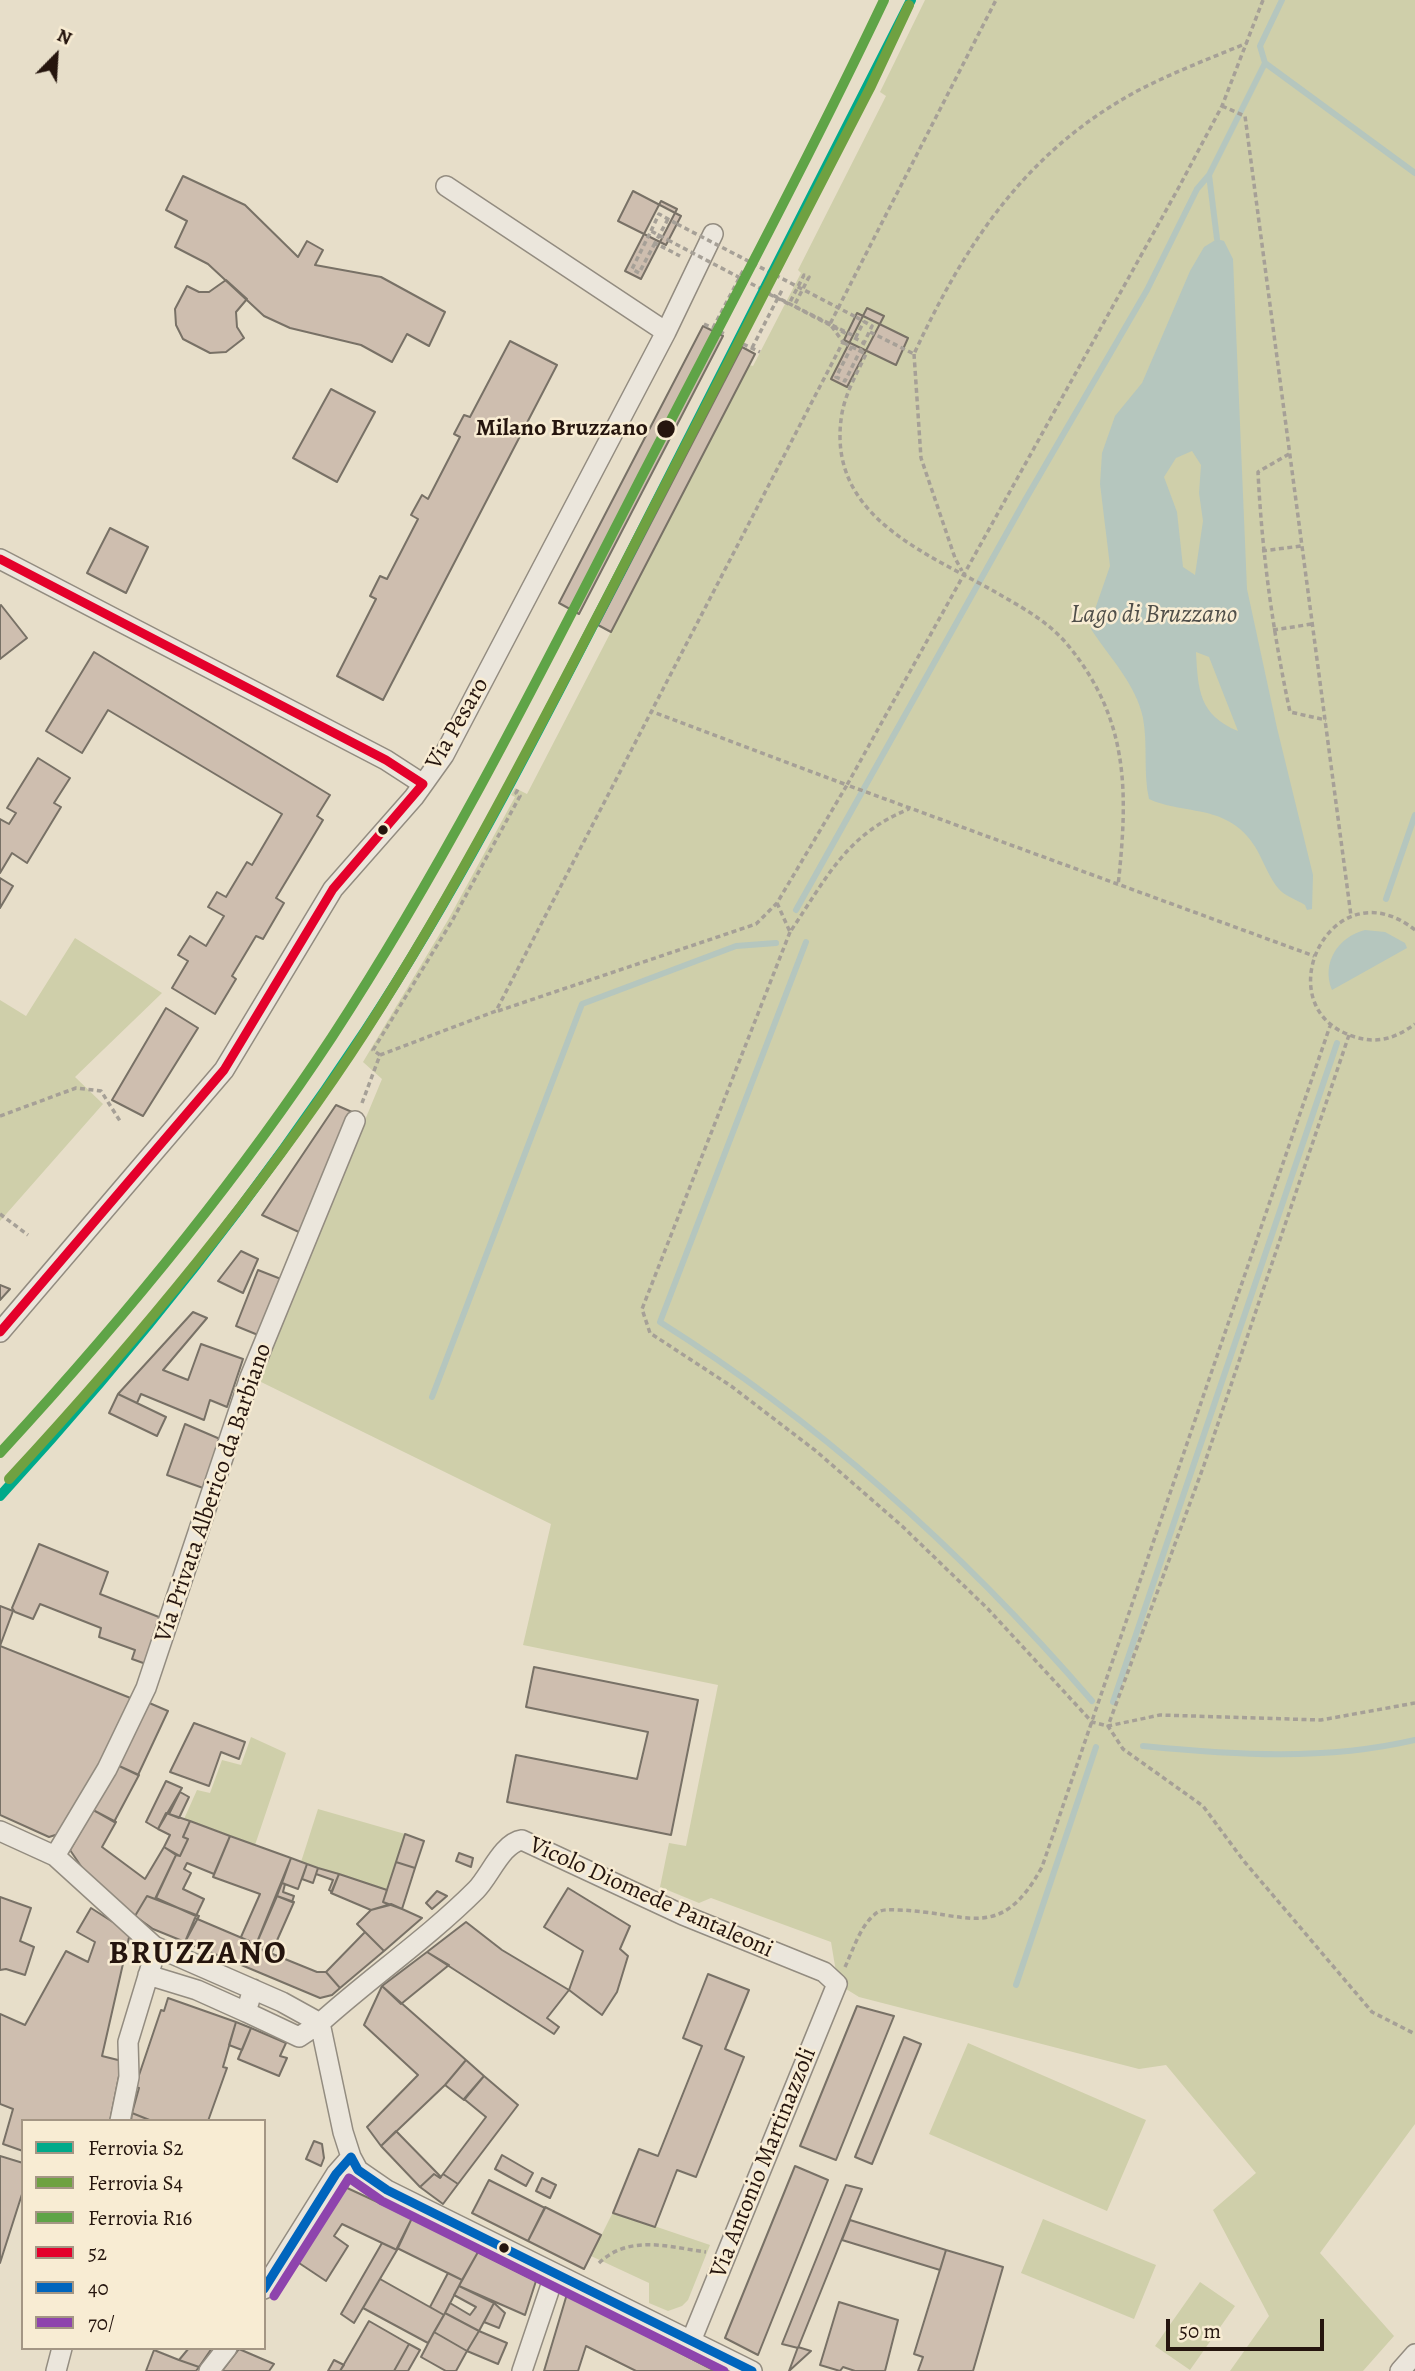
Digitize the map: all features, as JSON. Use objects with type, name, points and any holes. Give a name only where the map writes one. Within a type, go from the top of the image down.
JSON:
[{"type":"street","points":[[446,186],[666,332]]},
{"type":"street","name":"Via Pesaro","points":[[0,1332],[224,1070],[333,889],[423,785],[444,755],[666,332],[713,234]]},
{"type":"street","points":[[0,559],[386,760],[423,785]]},
{"type":"street","name":"Via Privata Alberico da Barbiano","points":[[55,1856],[107,1769],[146,1688],[250,1377],[355,1121]]},
{"type":"street","points":[[0,1831],[55,1856],[154,1947],[303,2011],[320,2023],[343,2132],[358,2170],[387,2190],[554,2276],[752,2371]]},
{"type":"street","name":"Vicolo Diomede Pantaleoni","points":[[320,2023],[466,1900],[491,1874],[510,1844],[522,1840],[659,1904],[824,1972],[837,1984]]},
{"type":"street","points":[[120,2119],[129,2077],[128,2042],[155,1953],[154,1947]]},
{"type":"street","points":[[148,1975],[197,1990],[299,2037],[320,2023]]},
{"type":"street","name":"Via Antonio Martinazzoli","points":[[691,2341],[837,1984]]},
{"type":"street","points":[[246,2012],[253,1989]]},
{"type":"street","points":[[266,2286],[336,2174],[351,2157]]},
{"type":"street","points":[[522,2371],[554,2276]]},
{"type":"street","points":[[56,2371],[61,2350]]},
{"type":"street","points":[[209,2371],[225,2350]]},
{"type":"street","points":[[1400,2371],[1415,2354]]},
{"type":"path","points":[[830,324],[996,0]]},
{"type":"path","points":[[355,1121],[380,1055],[496,1011],[756,923],[778,903],[847,785],[1222,106],[1247,43],[1251,25],[1263,0]]},
{"type":"path","points":[[963,573],[955,558],[921,458],[914,354],[960,262],[1019,182],[1094,118],[1139,90],[1247,43]]},
{"type":"path","points":[[1222,106],[1245,116],[1351,916]]},
{"type":"path","points":[[668,219],[639,273],[632,269],[659,214],[872,326],[845,381],[836,377],[852,346]]},
{"type":"path","points":[[651,231],[864,343]]},
{"type":"path","points":[[655,243],[698,265]]},
{"type":"path","points":[[713,328],[744,269]]},
{"type":"path","points":[[769,294],[789,304],[804,275],[808,277],[794,306],[856,337],[864,321]]},
{"type":"path","points":[[752,348],[782,290]]},
{"type":"path","points":[[704,324],[725,334]]},
{"type":"path","points":[[830,324],[843,342],[866,354],[843,411],[840,434],[851,485],[863,505],[883,526],[905,543],[1036,616],[1066,643],[1094,682],[1113,723],[1122,760],[1125,794],[1118,886]]},
{"type":"path","points":[[870,332],[914,354]]},
{"type":"path","points":[[496,1011],[843,342]]},
{"type":"path","points":[[743,344],[760,352]]},
{"type":"path","points":[[1289,454],[1258,472],[1262,551],[1272,630],[1290,712],[1325,720]]},
{"type":"path","points":[[1262,551],[1302,546]]},
{"type":"path","points":[[1272,630],[1312,624]]},
{"type":"path","points":[[652,712],[909,809],[1314,956]]},
{"type":"path","points":[[380,1055],[373,1049],[452,921],[520,796],[516,793],[518,789]]},
{"type":"path","points":[[909,809],[880,821],[845,849],[790,932],[642,1309],[650,1333],[731,1385],[816,1451],[902,1527],[988,1609],[1092,1722],[1108,1726],[1160,1715],[1321,1720],[1415,1703]]},
{"type":"path","points":[[778,903],[790,932]]},
{"type":"path","points":[[1415,930],[1381,914],[1351,916],[1330,930],[1314,956],[1310,969],[1313,995],[1330,1026],[1349,1035],[1380,1041],[1415,1024]]},
{"type":"path","points":[[837,1984],[863,1929],[874,1914],[883,1910],[911,1910],[966,1921],[985,1919],[1001,1913],[1019,1900],[1042,1867],[1330,1026]]},
{"type":"path","points":[[1108,1726],[1204,1465],[1349,1035]]},
{"type":"path","points":[[0,1116],[76,1088],[101,1091],[120,1121]]},
{"type":"path","points":[[0,1214],[29,1235]]},
{"type":"path","points":[[1108,1726],[1124,1749],[1203,1806],[1243,1860],[1372,2012],[1415,2034]]},
{"type":"path","points":[[599,2263],[617,2249],[638,2244],[715,2253]]},
{"type":"green space","points":[[925,0],[1415,0],[1415,2124],[1320,2253],[1394,2336],[1363,2371],[1230,2371],[1269,2316],[1213,2210],[1256,2173],[1166,2065],[1139,2069],[859,1997],[838,1984],[831,1942],[711,1898],[699,1903],[660,1887],[669,1843],[686,1846],[718,1685],[523,1645],[551,1524],[257,1380],[382,1079],[363,1062],[448,920],[515,797],[511,795],[515,788],[527,794],[749,365],[753,366],[801,273],[798,270],[886,96],[880,92]]},
{"type":"green space","points":[[75,938],[162,993],[75,1077],[103,1104],[0,1221],[0,1000],[26,1016]]},
{"type":"green space","points":[[251,1737],[286,1753],[255,1845],[184,1819],[197,1790],[210,1793],[222,1760],[241,1765]]},
{"type":"green space","points":[[318,1809],[405,1834],[387,1890],[301,1862]]},
{"type":"green space","points":[[968,2043],[1146,2120],[1107,2211],[929,2134]]},
{"type":"green space","points":[[613,2212],[710,2245],[688,2300],[682,2306],[668,2311],[649,2303],[649,2283],[591,2256]]},
{"type":"green space","points":[[1043,2219],[1156,2265],[1134,2319],[1021,2273]]},
{"type":"green space","points":[[1200,2282],[1235,2306],[1190,2370],[1155,2346]]},
{"type":"water","name":"Lago di Bruzzano","points":[[1217,239],[1224,241],[1233,259],[1247,589],[1313,875],[1312,909],[1307,910],[1305,905],[1278,888],[1253,843],[1240,829],[1207,813],[1149,799],[1143,718],[1139,706],[1128,682],[1091,629],[1093,615],[1110,566],[1100,484],[1102,453],[1115,416],[1142,383],[1190,271],[1204,247]],"holes":[[[1192,451],[1201,465],[1199,493],[1203,521],[1195,575],[1183,567],[1177,512],[1164,477],[1176,458]],[[1196,652],[1209,657],[1238,731],[1215,717],[1203,700]]]},
{"type":"water","points":[[1365,930],[1385,932],[1405,943],[1407,948],[1332,990],[1329,970],[1334,953],[1355,933]]},
{"type":"building","points":[[183,176],[245,205],[298,257],[307,241],[323,250],[315,265],[381,277],[445,312],[429,346],[407,334],[392,362],[361,345],[290,328],[264,316],[208,264],[175,247],[187,221],[166,210]]},
{"type":"building","points":[[633,191],[681,216],[666,245],[618,221]]},
{"type":"building","points":[[661,201],[677,209],[641,279],[625,271]]},
{"type":"building","points":[[226,280],[247,299],[236,312],[237,327],[244,338],[226,352],[210,353],[183,339],[176,325],[175,309],[187,286],[199,292],[209,292]]},
{"type":"building","points":[[867,308],[884,316],[847,387],[831,379]]},
{"type":"building","points":[[857,313],[908,338],[896,365],[844,340]]},
{"type":"building","points":[[703,326],[723,336],[579,614],[559,603]]},
{"type":"building","points":[[510,341],[557,365],[383,700],[337,676],[376,599],[370,596],[380,576],[387,579],[418,519],[411,515],[422,495],[428,499],[460,437],[454,434],[464,415],[470,417]]},
{"type":"building","points":[[742,347],[755,354],[611,632],[598,625]]},
{"type":"building","points":[[331,389],[375,412],[337,482],[293,458]]},
{"type":"building","points":[[110,528],[148,547],[126,593],[87,573]]},
{"type":"building","points":[[0,606],[27,638],[0,659]]},
{"type":"building","points":[[94,652],[330,795],[317,816],[323,820],[276,898],[284,903],[263,939],[256,936],[232,976],[236,979],[215,1014],[172,988],[188,961],[178,955],[190,936],[206,946],[224,916],[208,907],[217,892],[226,897],[247,862],[252,865],[282,814],[108,710],[82,753],[46,731]]},
{"type":"building","points":[[38,758],[70,778],[54,803],[61,807],[27,863],[12,853],[0,873],[0,819],[9,824],[16,813],[7,808]]},
{"type":"building","points":[[0,878],[13,886],[0,908]]},
{"type":"building","points":[[166,1008],[198,1028],[143,1116],[112,1100]]},
{"type":"building","points":[[336,1105],[352,1112],[301,1233],[262,1215]]},
{"type":"building","points":[[241,1251],[258,1259],[243,1293],[218,1281]]},
{"type":"building","points":[[258,1270],[281,1279],[258,1335],[236,1326]]},
{"type":"building","points":[[0,1285],[10,1289],[0,1300]]},
{"type":"building","points":[[193,1312],[207,1318],[163,1370],[188,1380],[201,1344],[243,1359],[227,1407],[210,1400],[204,1420],[141,1394],[137,1403],[118,1394]]},
{"type":"building","points":[[118,1394],[166,1417],[157,1436],[109,1413]]},
{"type":"building","points":[[185,1424],[220,1439],[203,1488],[167,1475]]},
{"type":"building","points":[[39,1544],[108,1572],[100,1594],[164,1619],[146,1664],[132,1659],[135,1650],[99,1637],[101,1628],[40,1604],[33,1619],[15,1612],[12,1608]]},
{"type":"building","points":[[0,1606],[13,1611],[0,1646]]},
{"type":"building","points":[[0,1646],[133,1699],[65,1832],[49,1837],[0,1815]]},
{"type":"building","points":[[534,1667],[698,1700],[671,1835],[507,1802],[516,1755],[637,1779],[648,1732],[526,1707]]},
{"type":"building","points":[[147,1702],[168,1711],[138,1775],[117,1765]]},
{"type":"building","points":[[194,1723],[245,1742],[239,1759],[221,1752],[209,1786],[170,1772]]},
{"type":"building","points":[[117,1765],[139,1775],[114,1822],[93,1810]]},
{"type":"building","points":[[166,1781],[182,1788],[158,1829],[146,1822]]},
{"type":"building","points":[[180,1792],[189,1797],[179,1818],[169,1814]]},
{"type":"building","points":[[93,1810],[116,1822],[102,1847],[145,1879],[164,1847],[176,1855],[155,1899],[147,1896],[135,1916],[89,1878],[70,1850]]},
{"type":"building","points":[[166,1813],[190,1821],[183,1837],[188,1839],[180,1856],[164,1847],[170,1835],[158,1829]]},
{"type":"building","points":[[190,1821],[230,1836],[214,1874],[187,1863],[184,1869],[191,1873],[183,1889],[204,1899],[196,1916],[156,1898],[176,1855],[180,1856],[188,1839],[183,1837]]},
{"type":"building","points":[[405,1834],[424,1841],[415,1868],[396,1862]]},
{"type":"building","points":[[230,1836],[291,1858],[255,1947],[241,1937],[260,1894],[213,1877]]},
{"type":"building","points":[[459,1853],[473,1858],[471,1867],[456,1861]]},
{"type":"building","points":[[291,1858],[307,1864],[298,1889],[282,1883]]},
{"type":"building","points":[[396,1862],[415,1868],[402,1909],[383,1902]]},
{"type":"building","points":[[307,1864],[318,1868],[313,1883],[302,1879]]},
{"type":"building","points":[[318,1868],[339,1874],[332,1892],[329,1890],[333,1880],[316,1874]]},
{"type":"building","points":[[339,1874],[387,1890],[383,1902],[390,1905],[371,1910],[331,1893]]},
{"type":"building","points":[[282,1883],[285,1884],[283,1892],[294,1896],[292,1902],[277,1896]]},
{"type":"building","points":[[568,1888],[630,1926],[620,1949],[628,1956],[617,1992],[602,2015],[569,1990],[583,1951],[544,1927]]},
{"type":"building","points":[[437,1891],[447,1896],[432,1909],[426,1903]]},
{"type":"building","points":[[147,1896],[199,1916],[185,1942],[153,1929],[135,1916]]},
{"type":"building","points":[[277,1896],[294,1902],[271,1954],[255,1947]]},
{"type":"building","points":[[0,1897],[31,1908],[20,1941],[34,1947],[25,1975],[6,1969],[0,1970]]},
{"type":"building","points":[[391,1904],[422,1918],[384,1951],[357,1924],[371,1910]]},
{"type":"building","points":[[91,1908],[130,1933],[102,2056],[122,2061],[110,2119],[21,2119],[21,2150],[3,2144],[13,2109],[0,2104],[0,2014],[25,2025],[66,1951],[88,1962],[95,1942],[77,1932]]},
{"type":"building","points":[[195,1918],[249,1941],[239,1964],[185,1942]]},
{"type":"building","points":[[466,1922],[502,1950],[569,1990],[547,2018],[559,2027],[554,2034],[427,1952]]},
{"type":"building","points":[[365,1932],[384,1951],[340,1988],[326,1972]]},
{"type":"building","points":[[248,1944],[317,1972],[326,1972],[340,1988],[332,1995],[320,1998],[239,1964]]},
{"type":"building","points":[[427,1952],[449,1965],[401,2004],[382,1986]]},
{"type":"building","points":[[708,1974],[749,1990],[725,2049],[744,2057],[696,2177],[677,2170],[655,2227],[613,2213],[639,2149],[658,2156],[702,2046],[683,2038]]},
{"type":"building","points":[[382,1986],[466,2060],[445,2085],[381,2146],[367,2127],[418,2075],[364,2025]]},
{"type":"building","points":[[168,1998],[236,2022],[223,2067],[227,2068],[209,2119],[147,2119],[132,2113],[139,2088],[135,2087],[161,2010],[164,2011]]},
{"type":"building","points":[[857,2006],[894,2016],[836,2160],[800,2146]]},
{"type":"building","points":[[236,2022],[251,2028],[242,2050],[229,2045]]},
{"type":"building","points":[[251,2028],[286,2043],[280,2056],[287,2058],[279,2076],[238,2059]]},
{"type":"building","points":[[904,2037],[921,2044],[872,2164],[855,2157]]},
{"type":"building","points":[[466,2060],[484,2076],[464,2100],[445,2085]]},
{"type":"building","points":[[484,2076],[518,2105],[458,2184],[443,2174],[486,2117],[464,2099]]},
{"type":"building","points":[[132,2113],[147,2119],[131,2119]]},
{"type":"building","points":[[396,2131],[440,2178],[434,2174],[420,2187],[381,2146]]},
{"type":"building","points":[[314,2141],[322,2144],[324,2158],[321,2166],[306,2159]]},
{"type":"building","points":[[502,2155],[533,2173],[526,2186],[495,2169]]},
{"type":"building","points":[[0,2156],[21,2162],[21,2197],[0,2263]]},
{"type":"building","points":[[795,2166],[828,2180],[758,2355],[725,2338]]},
{"type":"building","points":[[434,2174],[440,2178],[443,2174],[458,2184],[443,2204],[420,2187]]},
{"type":"building","points":[[542,2178],[556,2185],[550,2198],[536,2191]]},
{"type":"building","points":[[489,2180],[545,2208],[528,2241],[472,2213]]},
{"type":"building","points":[[846,2185],[862,2189],[798,2348],[782,2344]]},
{"type":"building","points":[[345,2187],[412,2218],[397,2250],[342,2224],[334,2236],[348,2246],[326,2281],[296,2261]]},
{"type":"building","points":[[545,2207],[601,2235],[584,2269],[528,2241]]},
{"type":"building","points":[[412,2218],[478,2252],[462,2280],[397,2248]]},
{"type":"building","points":[[850,2220],[946,2250],[940,2270],[842,2240]]},
{"type":"building","points":[[382,2243],[397,2250],[354,2323],[341,2314]]},
{"type":"building","points":[[946,2250],[1003,2267],[973,2371],[918,2371],[923,2357],[914,2354]]},
{"type":"building","points":[[478,2252],[536,2281],[525,2315],[459,2286]]},
{"type":"building","points":[[448,2273],[462,2280],[444,2315],[430,2307]]},
{"type":"building","points":[[380,2279],[444,2315],[428,2343],[363,2308]]},
{"type":"building","points":[[459,2286],[494,2303],[479,2331],[445,2313],[450,2303],[470,2315],[476,2307],[454,2295]]},
{"type":"building","points":[[567,2294],[715,2371],[636,2371],[586,2346],[578,2371],[544,2371]]},
{"type":"building","points":[[839,2302],[898,2320],[885,2371],[855,2371],[843,2367],[840,2371],[820,2365]]},
{"type":"building","points":[[494,2303],[505,2313],[499,2328],[484,2322]]},
{"type":"building","points":[[445,2313],[479,2331],[467,2351],[434,2332]]},
{"type":"building","points":[[369,2321],[409,2344],[394,2371],[340,2371]]},
{"type":"building","points":[[479,2331],[507,2343],[498,2364],[467,2351]]},
{"type":"building","points":[[434,2332],[467,2351],[456,2371],[446,2371],[421,2357]]},
{"type":"building","points":[[409,2344],[420,2350],[408,2371],[394,2371]]},
{"type":"building","points":[[798,2347],[811,2351],[789,2371]]},
{"type":"building","points":[[154,2350],[199,2367],[196,2371],[146,2371]]},
{"type":"building","points":[[187,2350],[211,2350],[199,2367],[179,2360]]},
{"type":"building","points":[[238,2350],[274,2364],[269,2371],[222,2371]]},
{"type":"building","points":[[334,2360],[344,2365],[340,2371],[328,2371]]},
{"type":"waterway","points":[[1282,0],[1260,46],[1265,63],[1415,173]]},
{"type":"waterway","points":[[796,910],[1024,502],[1147,290],[1197,189],[1209,175],[1265,63]]},
{"type":"waterway","points":[[1209,175],[1217,239]]},
{"type":"waterway","points":[[1386,899],[1415,815]]},
{"type":"waterway","points":[[806,942],[660,1322],[778,1404],[890,1495],[995,1595],[1092,1701]]},
{"type":"waterway","points":[[432,1397],[582,1004],[736,946],[776,943]]},
{"type":"waterway","points":[[1113,1702],[1337,1043]]},
{"type":"waterway","points":[[1143,1746],[1245,1754],[1314,1754],[1381,1747],[1415,1740]]},
{"type":"waterway","points":[[1016,1985],[1096,1747]]},
{"type":"rail line","name":"R16","points":[[0,1453],[132,1304],[216,1200],[295,1092],[375,969],[495,760],[796,179],[884,0]]},
{"type":"rail line","name":"S2","points":[[0,1496],[98,1385],[192,1271],[281,1153],[400,976],[498,806],[559,691],[911,0]]},
{"type":"rail line","name":"S4","points":[[9,1479],[100,1378],[188,1274],[311,1111],[386,999],[486,828],[548,711],[870,88],[909,5]]},
{"type":"transit line","name":"52","points":[[0,559],[386,760],[423,784],[333,889],[224,1070],[0,1332]]},
{"type":"transit line","name":"40","points":[[266,2286],[336,2174],[351,2157],[358,2170],[387,2190],[752,2371]]},
{"type":"transit line","name":"70/","points":[[274,2296],[349,2178],[382,2201],[724,2371]]},
{"type":"place","name":"Milano Bruzzano","points":[[666,429]]},
{"type":"district","name":"BRUZZANO","points":[[198,1955]]}]
